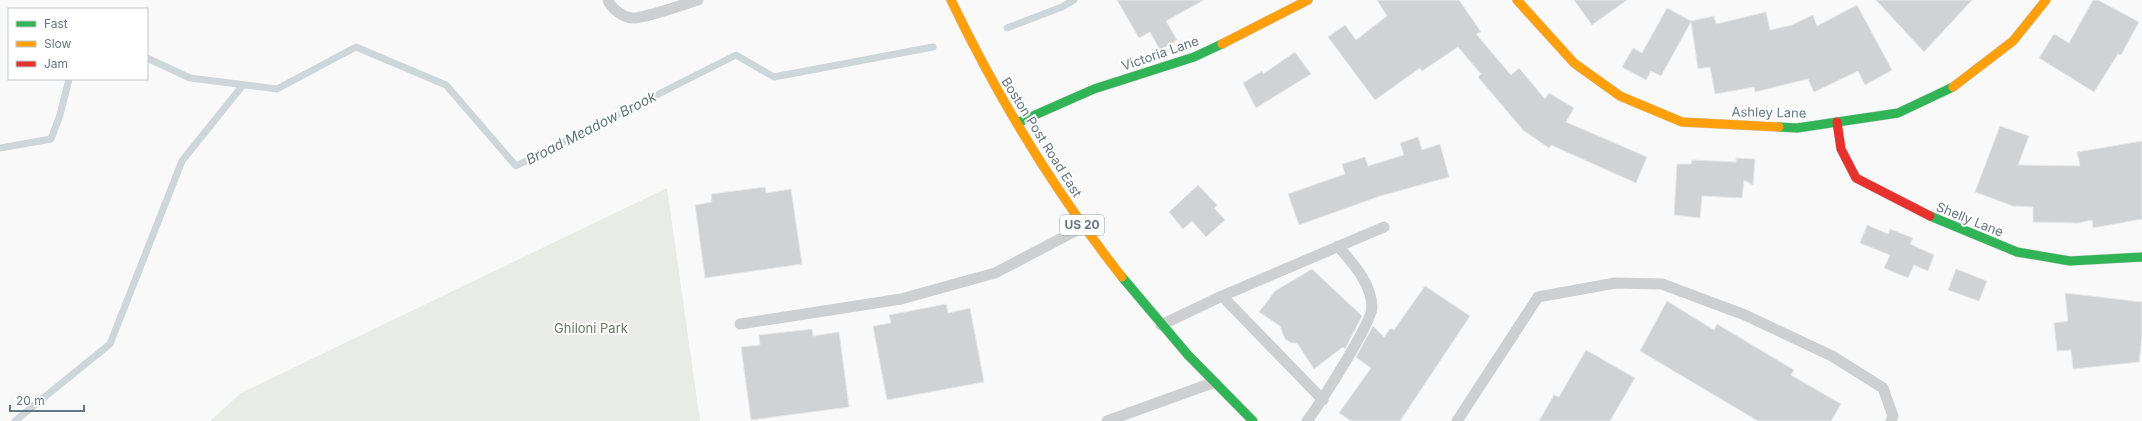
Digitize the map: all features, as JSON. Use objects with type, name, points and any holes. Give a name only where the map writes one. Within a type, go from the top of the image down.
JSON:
[{"type":"street","name":"Boston Post Road East","points":[[950,0],[985,69],[1041,164],[1083,227],[1161,325],[1253,421]]},
{"type":"street","name":"Victoria Lane","points":[[1017,123],[1094,89],[1194,57],[1279,16],[1308,0]]},
{"type":"street","name":"Ashley Lane","points":[[1517,0],[1574,63],[1620,96],[1682,122],[1797,128],[1898,113],[1958,85],[2013,41],[2046,0]]},
{"type":"street","name":"Shelly Lane","points":[[1837,122],[1841,149],[1856,178],[1921,212],[2017,252],[2070,261],[2142,257]]},
{"type":"lane","points":[[608,0],[609,5],[618,13],[633,18],[698,0]]},
{"type":"lane","points":[[740,324],[901,299],[988,275],[1083,227]]},
{"type":"lane","points":[[1161,325],[1222,296],[1384,227]]},
{"type":"lane","points":[[1307,421],[1323,400],[1367,324],[1372,307],[1365,279],[1338,246]]},
{"type":"lane","points":[[1457,421],[1538,297],[1615,283],[1662,284],[1745,315],[1832,356],[1883,388],[1893,416],[1891,421]]},
{"type":"lane","points":[[1222,296],[1323,400]]},
{"type":"lane","points":[[1107,421],[1215,382]]},
{"type":"green space","name":"Ghiloni Park","points":[[667,188],[700,421],[210,421],[241,393]]},
{"type":"building","points":[[1117,0],[1204,0],[1166,21],[1177,40],[1160,50],[1150,32],[1139,38]]},
{"type":"building","points":[[1377,0],[1459,0],[1481,32],[1476,34],[1511,75],[1519,68],[1545,99],[1549,93],[1574,108],[1566,122],[1647,157],[1636,183],[1551,145],[1549,148],[1523,130],[1478,77],[1481,74],[1458,47],[1422,71],[1420,68],[1375,100],[1328,37],[1345,25],[1356,40],[1387,16]]},
{"type":"building","points":[[1574,0],[1627,0],[1592,25]]},
{"type":"building","points":[[1876,0],[1972,0],[1924,52]]},
{"type":"building","points":[[2093,0],[2098,0],[2139,22],[2121,55],[2118,54],[2094,92],[2039,58],[2054,34],[2069,43]]},
{"type":"building","points":[[1857,5],[1892,70],[1865,85],[1858,71],[1814,92],[1808,79],[1755,92],[1754,87],[1715,94],[1710,67],[1698,69],[1691,22],[1661,76],[1651,71],[1646,80],[1622,67],[1633,48],[1642,53],[1667,8],[1691,21],[1714,16],[1716,24],[1766,12],[1770,30],[1792,25],[1813,15],[1817,26]]},
{"type":"building","points":[[1295,52],[1311,74],[1256,108],[1243,83],[1262,71],[1263,74]]},
{"type":"building","points":[[2000,126],[2029,136],[2018,165],[2080,166],[2077,152],[2142,141],[2142,219],[2093,228],[2092,220],[2078,223],[2033,222],[2033,207],[2013,206],[1975,192]]},
{"type":"building","points":[[1418,137],[1422,150],[1440,144],[1449,177],[1380,196],[1299,225],[1288,194],[1345,174],[1342,164],[1365,157],[1368,166],[1404,155],[1400,143]]},
{"type":"building","points":[[1736,158],[1755,159],[1753,185],[1744,180],[1742,198],[1702,196],[1700,218],[1674,215],[1677,164],[1691,164],[1692,160],[1736,162]]},
{"type":"building","points":[[1198,185],[1217,205],[1214,208],[1225,220],[1206,237],[1192,221],[1183,229],[1169,212]]},
{"type":"building","points":[[765,187],[766,193],[791,189],[802,264],[705,278],[695,205],[712,202],[711,194]]},
{"type":"building","points":[[1867,225],[1888,234],[1890,229],[1913,238],[1910,244],[1934,255],[1928,271],[1914,265],[1908,278],[1884,268],[1890,255],[1860,243]]},
{"type":"building","points":[[1312,269],[1362,316],[1345,349],[1343,347],[1314,369],[1297,343],[1291,343],[1285,339],[1280,326],[1259,312],[1275,291]]},
{"type":"building","points":[[1956,269],[1987,281],[1979,301],[1948,290]]},
{"type":"building","points":[[1425,286],[1470,316],[1400,421],[1351,421],[1339,413],[1371,368],[1356,357],[1373,326],[1384,337],[1391,328],[1394,330]]},
{"type":"building","points":[[2065,293],[2142,302],[2142,338],[2139,362],[2073,369],[2071,350],[2057,351],[2054,323],[2068,321]]},
{"type":"building","points":[[1667,301],[1714,330],[1717,324],[1794,370],[1791,375],[1841,404],[1831,421],[1758,421],[1640,351]]},
{"type":"building","points":[[946,304],[948,313],[970,308],[984,382],[887,400],[873,326],[891,323],[889,315]]},
{"type":"building","points":[[812,329],[813,336],[839,332],[849,407],[751,420],[741,347],[760,345],[759,335]]},
{"type":"building","points":[[1586,350],[1635,378],[1610,421],[1539,421],[1554,395],[1559,397]]},
{"type":"waterway","name":"Broad Meadow Brook","points":[[1007,28],[1062,7],[1074,0]]},
{"type":"waterway","name":"Broad Meadow Brook","points":[[148,58],[190,78],[277,89],[356,47],[446,85],[516,166],[736,55],[774,77],[933,47]]},
{"type":"waterway","name":"Broad Meadow Brook","points":[[0,148],[51,139],[60,115],[69,80]]},
{"type":"waterway","points":[[15,421],[110,344],[182,161],[243,85]]},
{"type":"traffic: fast","points":[[1017,123],[1094,89],[1194,57],[1222,44]]},
{"type":"traffic: fast","points":[[1779,127],[1797,128],[1898,113],[1953,87]]},
{"type":"traffic: fast","points":[[1930,216],[2017,252],[2070,261],[2142,257]]},
{"type":"traffic: fast","points":[[1122,277],[1188,355],[1253,421]]},
{"type":"traffic: slow","points":[[951,0],[988,73],[1029,143],[1073,211],[1122,277]]},
{"type":"traffic: slow","points":[[1222,44],[1308,0]]},
{"type":"traffic: slow","points":[[1517,0],[1574,63],[1620,96],[1682,122],[1779,127]]},
{"type":"traffic: slow","points":[[1953,87],[2013,41],[2046,0]]},
{"type":"traffic: jam","points":[[1837,122],[1841,149],[1856,178],[1930,216]]}]
